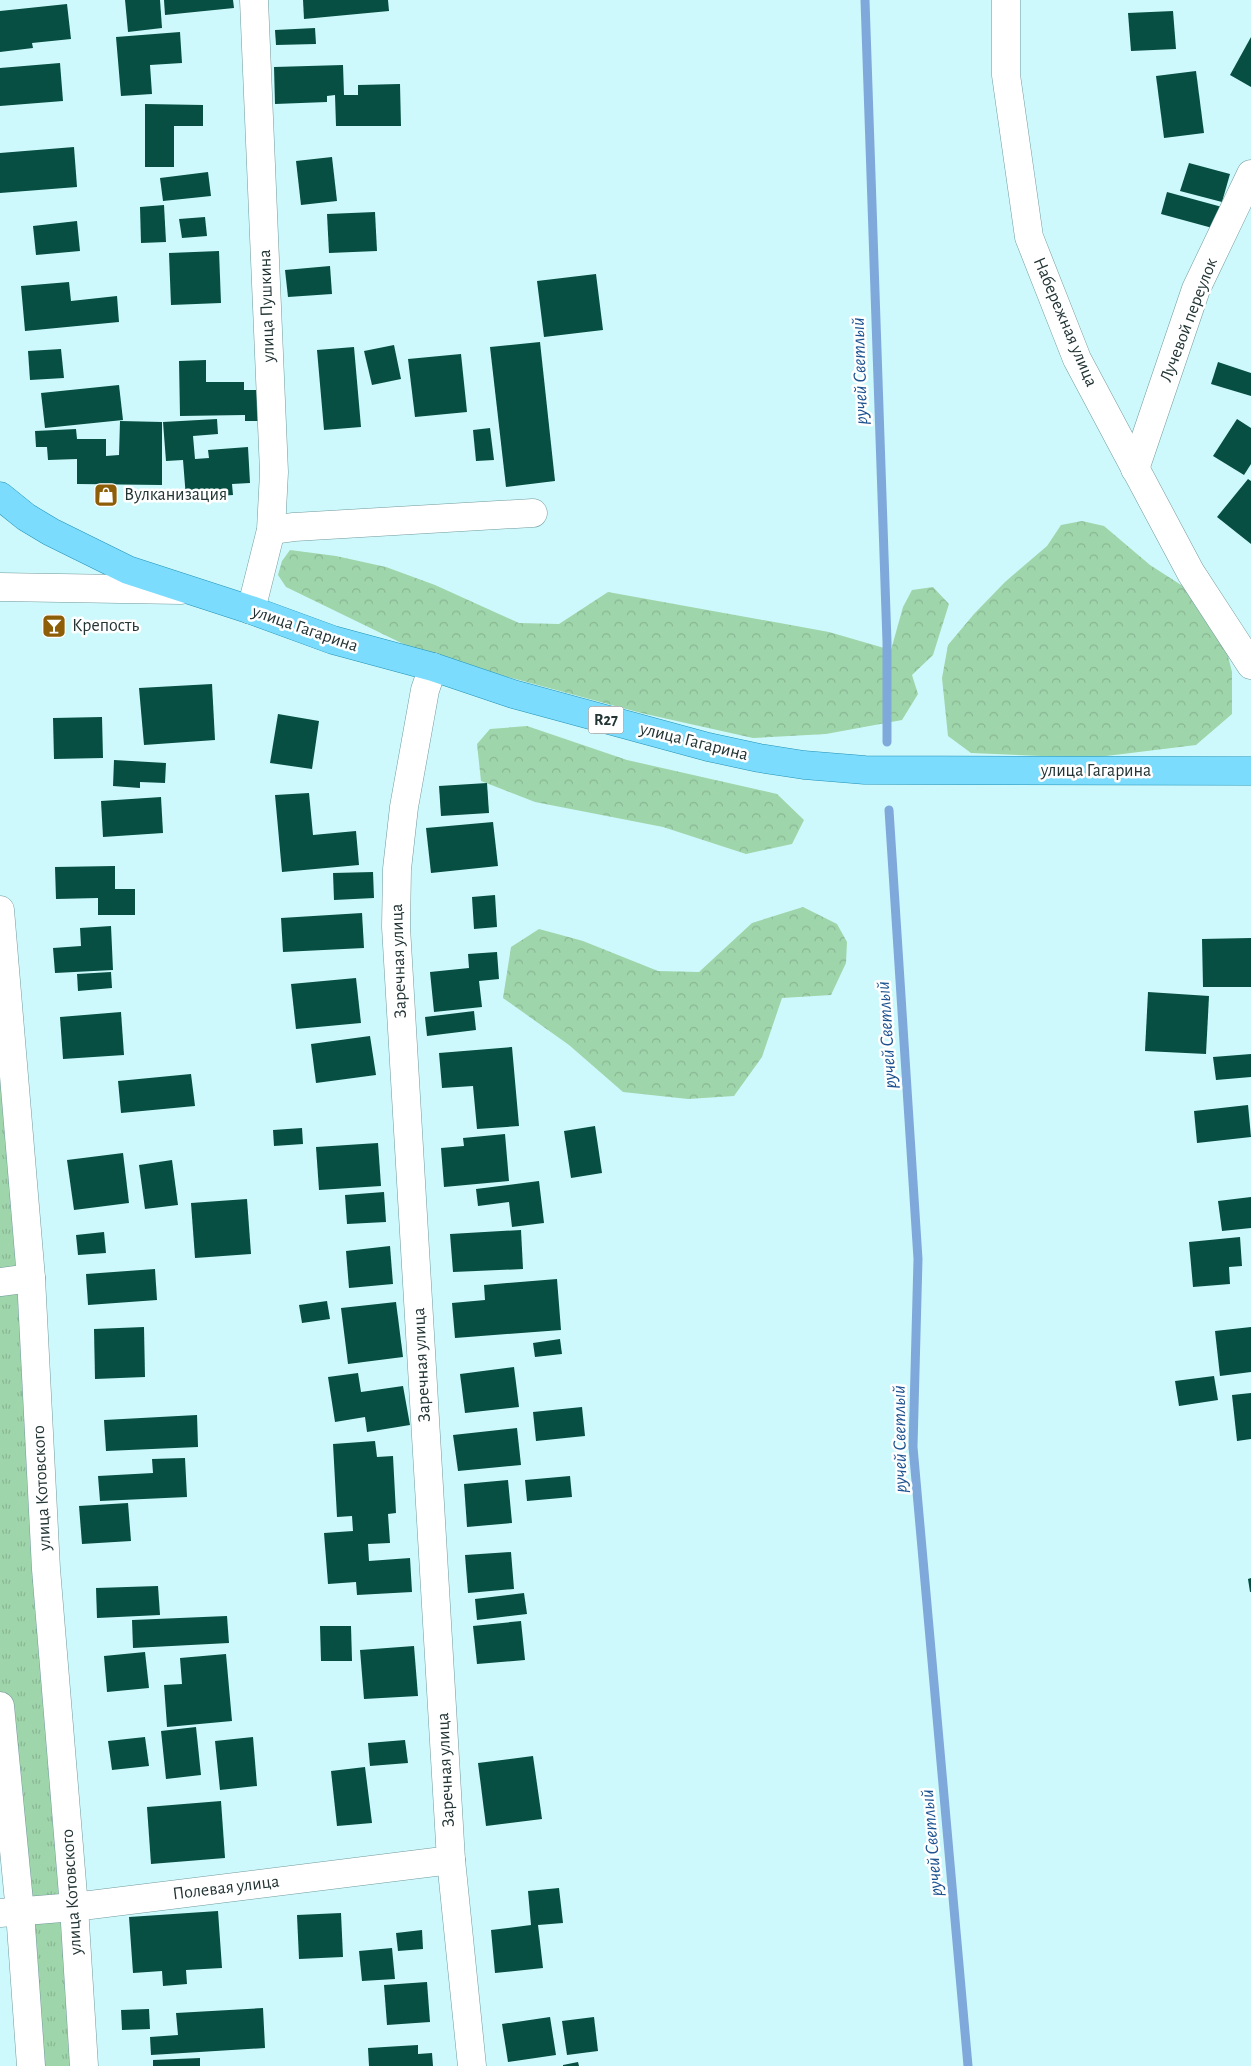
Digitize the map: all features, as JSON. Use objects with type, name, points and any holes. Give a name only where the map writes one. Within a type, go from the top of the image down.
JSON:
[{"type":"main road","name":"улица Гагарина","points":[[0,496],[26,516],[78,546],[128,570],[251,610],[333,640],[433,667],[513,694],[690,742],[759,758],[804,765],[865,770],[1251,771]]},
{"type":"street","name":"улица Пушкина","points":[[251,610],[271,530],[274,472],[254,0]]},
{"type":"street","name":"Набережная улица","points":[[1006,0],[1006,75],[1029,237],[1077,359],[1191,573],[1251,666]]},
{"type":"street","name":"Лучевой переулок","points":[[1135,469],[1196,290],[1251,174]]},
{"type":"street","points":[[271,530],[304,526],[533,514]]},
{"type":"street","points":[[0,587],[191,590]]},
{"type":"street","name":"Заречная улица","points":[[433,667],[425,690],[404,807],[397,869],[396,927],[451,1860],[472,2066]]},
{"type":"street","name":"улица Котовского","points":[[0,910],[31,1278],[46,1569],[74,1907],[84,2066]]},
{"type":"street","points":[[0,1282],[31,1278]]},
{"type":"street","points":[[0,1706],[10,1913],[31,2066]]},
{"type":"street","name":"Полевая улица","points":[[10,1913],[74,1907],[451,1860]]},
{"type":"green space","points":[[1082,521],[1104,526],[1150,565],[1192,592],[1223,636],[1232,672],[1232,714],[1196,745],[1090,758],[971,753],[948,736],[942,678],[948,645],[974,614],[1005,582],[1047,546],[1061,525]]},
{"type":"green space","points":[[290,550],[336,556],[386,567],[435,585],[519,623],[559,624],[608,592],[829,632],[891,650],[903,607],[912,590],[933,587],[949,604],[933,655],[912,675],[918,694],[902,720],[826,734],[753,738],[641,713],[426,655],[286,587],[278,575],[282,561]]},
{"type":"green space","points":[[527,726],[627,760],[777,794],[804,820],[792,844],[746,854],[663,827],[535,802],[481,781],[477,744],[490,729]]},
{"type":"green space","points":[[803,907],[837,924],[847,942],[846,963],[831,995],[782,998],[762,1057],[734,1096],[688,1099],[623,1092],[569,1045],[503,998],[511,947],[539,929],[583,941],[658,971],[699,972],[752,923]]},
{"type":"green space","points":[[0,910],[84,2066],[31,2066],[0,1706]]},
{"type":"building","points":[[125,0],[160,0],[162,28],[128,32]]},
{"type":"building","points":[[164,0],[233,0],[234,8],[165,15]]},
{"type":"building","points":[[303,0],[388,0],[389,11],[304,19]]},
{"type":"building","points":[[67,4],[71,39],[32,43],[33,48],[0,52],[0,11]]},
{"type":"building","points":[[1173,11],[1176,49],[1131,51],[1128,13]]},
{"type":"building","points":[[315,28],[316,44],[276,45],[275,30]]},
{"type":"building","points":[[180,32],[182,63],[150,65],[152,94],[121,96],[116,37]]},
{"type":"building","points":[[1251,37],[1251,87],[1230,75]]},
{"type":"building","points":[[60,63],[63,101],[0,106],[0,68]]},
{"type":"building","points":[[343,65],[344,95],[358,95],[358,85],[400,84],[401,126],[336,126],[335,95],[327,96],[327,102],[275,104],[274,67]]},
{"type":"building","points":[[1196,71],[1204,133],[1164,138],[1156,76]]},
{"type":"building","points":[[145,104],[203,105],[203,126],[174,126],[174,167],[145,167]]},
{"type":"building","points":[[74,147],[77,187],[0,193],[0,153]]},
{"type":"building","points":[[332,157],[337,201],[301,205],[296,161]]},
{"type":"building","points":[[1189,163],[1230,174],[1222,202],[1180,191]]},
{"type":"building","points":[[208,172],[211,196],[163,201],[160,178]]},
{"type":"building","points":[[1167,192],[1222,207],[1216,229],[1161,214]]},
{"type":"building","points":[[164,205],[166,242],[141,243],[140,207]]},
{"type":"building","points":[[375,212],[377,251],[329,253],[327,214]]},
{"type":"building","points":[[205,217],[207,236],[182,238],[179,219]]},
{"type":"building","points":[[77,221],[80,251],[36,255],[33,226]]},
{"type":"building","points":[[219,251],[221,303],[171,305],[169,253]]},
{"type":"building","points":[[330,266],[332,294],[288,297],[285,270]]},
{"type":"building","points":[[596,274],[603,330],[544,337],[537,281]]},
{"type":"building","points":[[69,282],[71,301],[117,296],[119,322],[25,331],[21,286]]},
{"type":"building","points":[[540,342],[555,481],[506,487],[490,347]]},
{"type":"building","points":[[394,345],[401,379],[372,385],[364,351]]},
{"type":"building","points":[[354,347],[361,427],[324,430],[317,350]]},
{"type":"building","points":[[61,349],[64,378],[30,380],[28,351]]},
{"type":"building","points":[[461,354],[467,412],[415,417],[408,359]]},
{"type":"building","points":[[206,360],[206,382],[244,382],[244,390],[265,390],[266,421],[245,421],[245,415],[180,416],[179,361]]},
{"type":"building","points":[[1218,362],[1251,373],[1251,396],[1211,384]]},
{"type":"building","points":[[119,385],[123,420],[45,428],[41,393]]},
{"type":"building","points":[[217,419],[218,434],[193,436],[195,459],[209,458],[208,450],[248,447],[250,483],[232,484],[233,495],[186,498],[183,460],[166,461],[163,422]]},
{"type":"building","points":[[1237,419],[1251,428],[1251,464],[1244,475],[1213,456]]},
{"type":"building","points":[[120,421],[162,422],[162,485],[77,484],[77,459],[48,460],[47,447],[36,447],[35,431],[76,429],[77,439],[106,439],[106,456],[119,455]]},
{"type":"building","points":[[490,428],[494,460],[476,461],[473,430]]},
{"type":"building","points":[[1248,479],[1251,481],[1251,544],[1217,517]]},
{"type":"building","points":[[212,684],[215,740],[144,745],[139,688]]},
{"type":"building","points":[[278,714],[319,721],[312,769],[270,763]]},
{"type":"building","points":[[102,717],[103,758],[54,759],[53,718]]},
{"type":"building","points":[[114,760],[166,763],[165,783],[140,782],[140,788],[113,786]]},
{"type":"building","points":[[487,783],[489,813],[441,816],[439,786]]},
{"type":"building","points":[[309,793],[313,835],[356,831],[359,865],[282,872],[275,795]]},
{"type":"building","points":[[161,797],[163,833],[103,837],[101,801]]},
{"type":"building","points":[[493,822],[498,866],[431,873],[426,828]]},
{"type":"building","points":[[115,866],[115,889],[135,889],[135,915],[98,915],[98,898],[56,899],[55,867]]},
{"type":"building","points":[[373,872],[374,898],[334,900],[333,873]]},
{"type":"building","points":[[495,895],[497,927],[474,929],[472,897]]},
{"type":"building","points":[[362,913],[364,948],[283,952],[281,918]]},
{"type":"building","points":[[111,926],[113,970],[55,973],[53,948],[81,946],[80,928]]},
{"type":"building","points":[[1251,938],[1251,987],[1203,987],[1202,939]]},
{"type":"building","points":[[497,952],[499,979],[479,981],[482,1007],[434,1012],[430,972],[469,968],[468,954]]},
{"type":"building","points":[[111,972],[112,988],[78,991],[77,974]]},
{"type":"building","points":[[356,978],[361,1023],[296,1029],[291,984]]},
{"type":"building","points":[[1148,992],[1209,996],[1206,1054],[1145,1051]]},
{"type":"building","points":[[474,1011],[476,1030],[427,1036],[425,1017]]},
{"type":"building","points":[[121,1012],[124,1055],[63,1059],[60,1017]]},
{"type":"building","points":[[370,1036],[376,1075],[316,1083],[311,1044]]},
{"type":"building","points":[[512,1047],[519,1126],[477,1129],[473,1086],[442,1088],[439,1053]]},
{"type":"building","points":[[1251,1054],[1251,1077],[1216,1080],[1213,1057]]},
{"type":"building","points":[[191,1074],[195,1106],[121,1113],[118,1081]]},
{"type":"building","points":[[1248,1105],[1251,1137],[1197,1143],[1194,1111]]},
{"type":"building","points":[[595,1126],[602,1173],[571,1178],[564,1131]]},
{"type":"building","points":[[302,1128],[303,1144],[274,1146],[273,1130]]},
{"type":"building","points":[[505,1134],[509,1181],[444,1187],[441,1148],[464,1146],[463,1138]]},
{"type":"building","points":[[378,1143],[381,1186],[319,1190],[316,1147]]},
{"type":"building","points":[[123,1153],[129,1203],[74,1210],[67,1160]]},
{"type":"building","points":[[172,1160],[178,1205],[145,1209],[139,1165]]},
{"type":"building","points":[[539,1181],[544,1223],[512,1227],[509,1202],[478,1206],[476,1189]]},
{"type":"building","points":[[384,1192],[386,1222],[347,1224],[345,1195]]},
{"type":"building","points":[[1251,1197],[1251,1228],[1222,1231],[1218,1201]]},
{"type":"building","points":[[247,1199],[251,1254],[195,1258],[191,1203]]},
{"type":"building","points":[[521,1230],[523,1269],[453,1272],[450,1234]]},
{"type":"building","points":[[104,1232],[106,1253],[78,1255],[76,1235]]},
{"type":"building","points":[[1240,1237],[1242,1266],[1229,1267],[1230,1284],[1193,1287],[1189,1242]]},
{"type":"building","points":[[390,1246],[393,1284],[349,1288],[346,1251]]},
{"type":"building","points":[[155,1269],[157,1300],[88,1305],[86,1274]]},
{"type":"building","points":[[557,1279],[561,1330],[455,1338],[452,1303],[485,1300],[484,1285]]},
{"type":"building","points":[[327,1301],[330,1319],[302,1323],[299,1305]]},
{"type":"building","points":[[396,1302],[403,1357],[348,1364],[341,1308]]},
{"type":"building","points":[[144,1327],[145,1377],[95,1379],[94,1329]]},
{"type":"building","points":[[1251,1327],[1251,1372],[1220,1376],[1215,1331]]},
{"type":"building","points":[[560,1339],[562,1354],[535,1357],[533,1343]]},
{"type":"building","points":[[514,1367],[519,1407],[465,1413],[460,1374]]},
{"type":"building","points":[[358,1373],[361,1392],[403,1386],[410,1425],[367,1432],[365,1417],[335,1422],[328,1377]]},
{"type":"building","points":[[1214,1376],[1218,1400],[1179,1406],[1175,1381]]},
{"type":"building","points":[[1251,1393],[1251,1439],[1237,1441],[1232,1395]]},
{"type":"building","points":[[582,1407],[585,1436],[536,1441],[533,1412]]},
{"type":"building","points":[[197,1415],[198,1447],[106,1451],[104,1420]]},
{"type":"building","points":[[517,1428],[521,1465],[458,1471],[453,1435]]},
{"type":"building","points":[[375,1441],[377,1457],[393,1456],[396,1513],[388,1514],[390,1543],[368,1544],[369,1561],[410,1558],[412,1592],[357,1595],[356,1582],[328,1584],[324,1533],[353,1531],[352,1516],[337,1517],[333,1444]]},
{"type":"building","points":[[185,1458],[187,1497],[100,1501],[98,1476],[153,1473],[152,1459]]},
{"type":"building","points":[[570,1476],[572,1497],[527,1501],[525,1480]]},
{"type":"building","points":[[508,1480],[512,1523],[467,1527],[464,1484]]},
{"type":"building","points":[[128,1503],[131,1541],[82,1544],[79,1506]]},
{"type":"building","points":[[511,1552],[514,1589],[468,1593],[465,1555]]},
{"type":"building","points":[[1251,1578],[1251,1592],[1250,1592],[1248,1579]]},
{"type":"building","points":[[158,1586],[160,1615],[97,1618],[96,1588]]},
{"type":"building","points":[[524,1593],[527,1614],[477,1620],[475,1599]]},
{"type":"building","points":[[227,1616],[229,1643],[133,1648],[132,1620]]},
{"type":"building","points":[[521,1621],[525,1660],[477,1664],[473,1626]]},
{"type":"building","points":[[320,1626],[351,1626],[352,1661],[321,1661]]},
{"type":"building","points":[[414,1646],[418,1696],[364,1699],[360,1650]]},
{"type":"building","points":[[145,1652],[149,1688],[107,1692],[104,1656]]},
{"type":"building","points":[[226,1654],[232,1721],[167,1727],[164,1685],[182,1684],[180,1658]]},
{"type":"building","points":[[196,1727],[201,1775],[166,1779],[161,1731]]},
{"type":"building","points":[[145,1737],[149,1766],[112,1770],[108,1741]]},
{"type":"building","points":[[253,1737],[257,1786],[220,1790],[215,1741]]},
{"type":"building","points":[[405,1740],[408,1763],[370,1766],[368,1743]]},
{"type":"building","points":[[533,1756],[542,1819],[486,1826],[478,1763]]},
{"type":"building","points":[[365,1767],[372,1823],[337,1826],[331,1771]]},
{"type":"building","points":[[221,1801],[225,1858],[151,1864],[147,1807]]},
{"type":"building","points":[[559,1888],[563,1923],[538,1925],[543,1968],[495,1973],[491,1930],[531,1925],[528,1891]]},
{"type":"building","points":[[218,1911],[222,1968],[186,1970],[187,1984],[163,1986],[162,1971],[133,1973],[129,1917]]},
{"type":"building","points":[[341,1913],[343,1957],[299,1959],[297,1915]]},
{"type":"building","points":[[422,1930],[423,1949],[398,1951],[396,1933]]},
{"type":"building","points":[[392,1948],[395,1979],[362,1981],[359,1951]]},
{"type":"building","points":[[427,1982],[430,2022],[387,2025],[384,1985]]},
{"type":"building","points":[[263,2008],[265,2048],[151,2055],[150,2037],[178,2035],[176,2013]]},
{"type":"building","points":[[149,2009],[150,2029],[122,2030],[121,2010]]},
{"type":"building","points":[[550,2017],[556,2055],[508,2062],[502,2024]]},
{"type":"building","points":[[594,2017],[598,2051],[567,2055],[562,2021]]},
{"type":"building","points":[[418,2045],[418,2054],[432,2053],[433,2066],[369,2066],[368,2048]]},
{"type":"building","points":[[200,2058],[200,2066],[153,2066],[153,2060]]},
{"type":"building","points":[[578,2062],[579,2066],[563,2066],[563,2065]]},
{"type":"waterway","name":"ручей Светлый","points":[[865,0],[887,642],[887,742]]},
{"type":"waterway","name":"ручей Светлый","points":[[889,810],[918,1259],[913,1447],[968,2066]]},
{"type":"place","name":"Вулканизация","points":[[106,495]]},
{"type":"place","name":"Крепость","points":[[54,626]]}]
